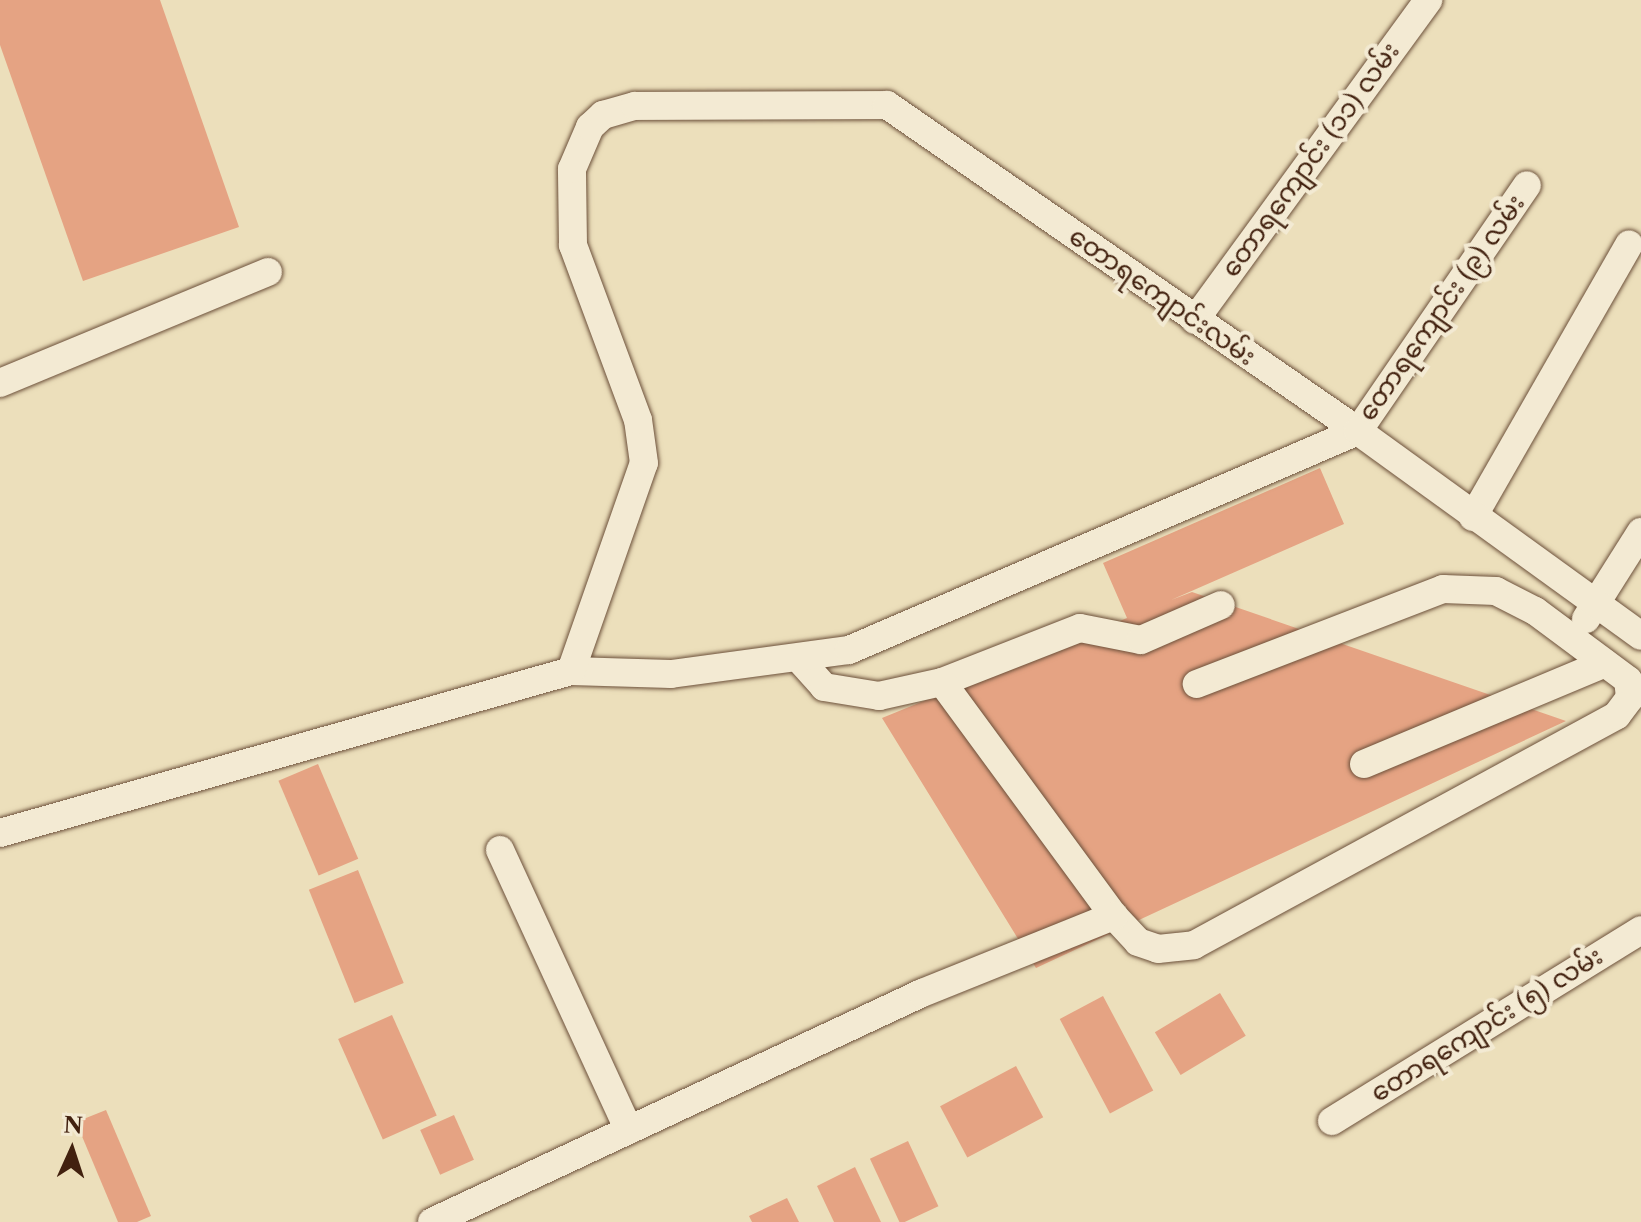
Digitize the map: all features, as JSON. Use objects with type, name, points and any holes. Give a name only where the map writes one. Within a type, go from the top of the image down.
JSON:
[{"type":"street","name":"တောရကျောင်း (၁၁) လမ်း","points":[[1195,320],[1428,0]]},
{"type":"street","name":"တောရကျောင်းလမ်း","points":[[571,671],[644,463],[638,420],[573,245],[572,169],[590,127],[603,115],[635,106],[887,105],[1358,431],[1641,636]]},
{"type":"street","name":"တောရကျောင်း (၉) လမ်း","points":[[1358,431],[1527,185]]},
{"type":"street","points":[[1473,517],[1629,245]]},
{"type":"street","points":[[0,383],[268,272]]},
{"type":"street","points":[[0,833],[571,671],[671,674],[800,660],[849,650],[1358,431]]},
{"type":"street","points":[[1570,637],[1597,605],[1641,532]]},
{"type":"street","points":[[942,682],[1114,916],[1138,942],[1158,949],[1194,945],[1617,715],[1630,698],[1628,680],[1570,637],[1496,591],[1443,589],[1197,684]]},
{"type":"street","points":[[800,660],[824,687],[848,694],[879,696],[942,682],[1080,628],[1141,640],[1221,605]]},
{"type":"street","points":[[1364,764],[1605,663]]},
{"type":"street","points":[[500,850],[629,1130]]},
{"type":"street","points":[[432,1222],[922,993],[1114,916]]},
{"type":"street","name":"တောရကျောင်း (၅) လမ်း","points":[[1332,1121],[1641,930]]},
{"type":"building","points":[[0,0],[160,0],[239,227],[83,281],[0,45]]},
{"type":"building","points":[[1320,468],[1344,524],[1171,600],[1192,592],[1566,721],[1036,968],[882,718],[1127,618],[1103,563]]},
{"type":"building","points":[[318,764],[358,859],[319,876],[278,781]]},
{"type":"building","points":[[358,870],[404,983],[355,1003],[309,890]]},
{"type":"building","points":[[1220,993],[1246,1036],[1181,1075],[1155,1032]]},
{"type":"building","points":[[1103,996],[1153,1090],[1110,1113],[1060,1019]]},
{"type":"building","points":[[392,1015],[437,1115],[383,1139],[338,1039]]},
{"type":"building","points":[[1016,1066],[1043,1117],[967,1158],[940,1106]]},
{"type":"building","points":[[106,1110],[151,1216],[137,1222],[118,1222],[76,1122]]},
{"type":"building","points":[[454,1115],[474,1160],[440,1175],[420,1130]]},
{"type":"building","points":[[908,1141],[938,1206],[899,1222],[870,1159]]},
{"type":"building","points":[[855,1167],[881,1222],[834,1222],[817,1186]]},
{"type":"building","points":[[787,1198],[799,1222],[752,1222],[749,1216]]}]
